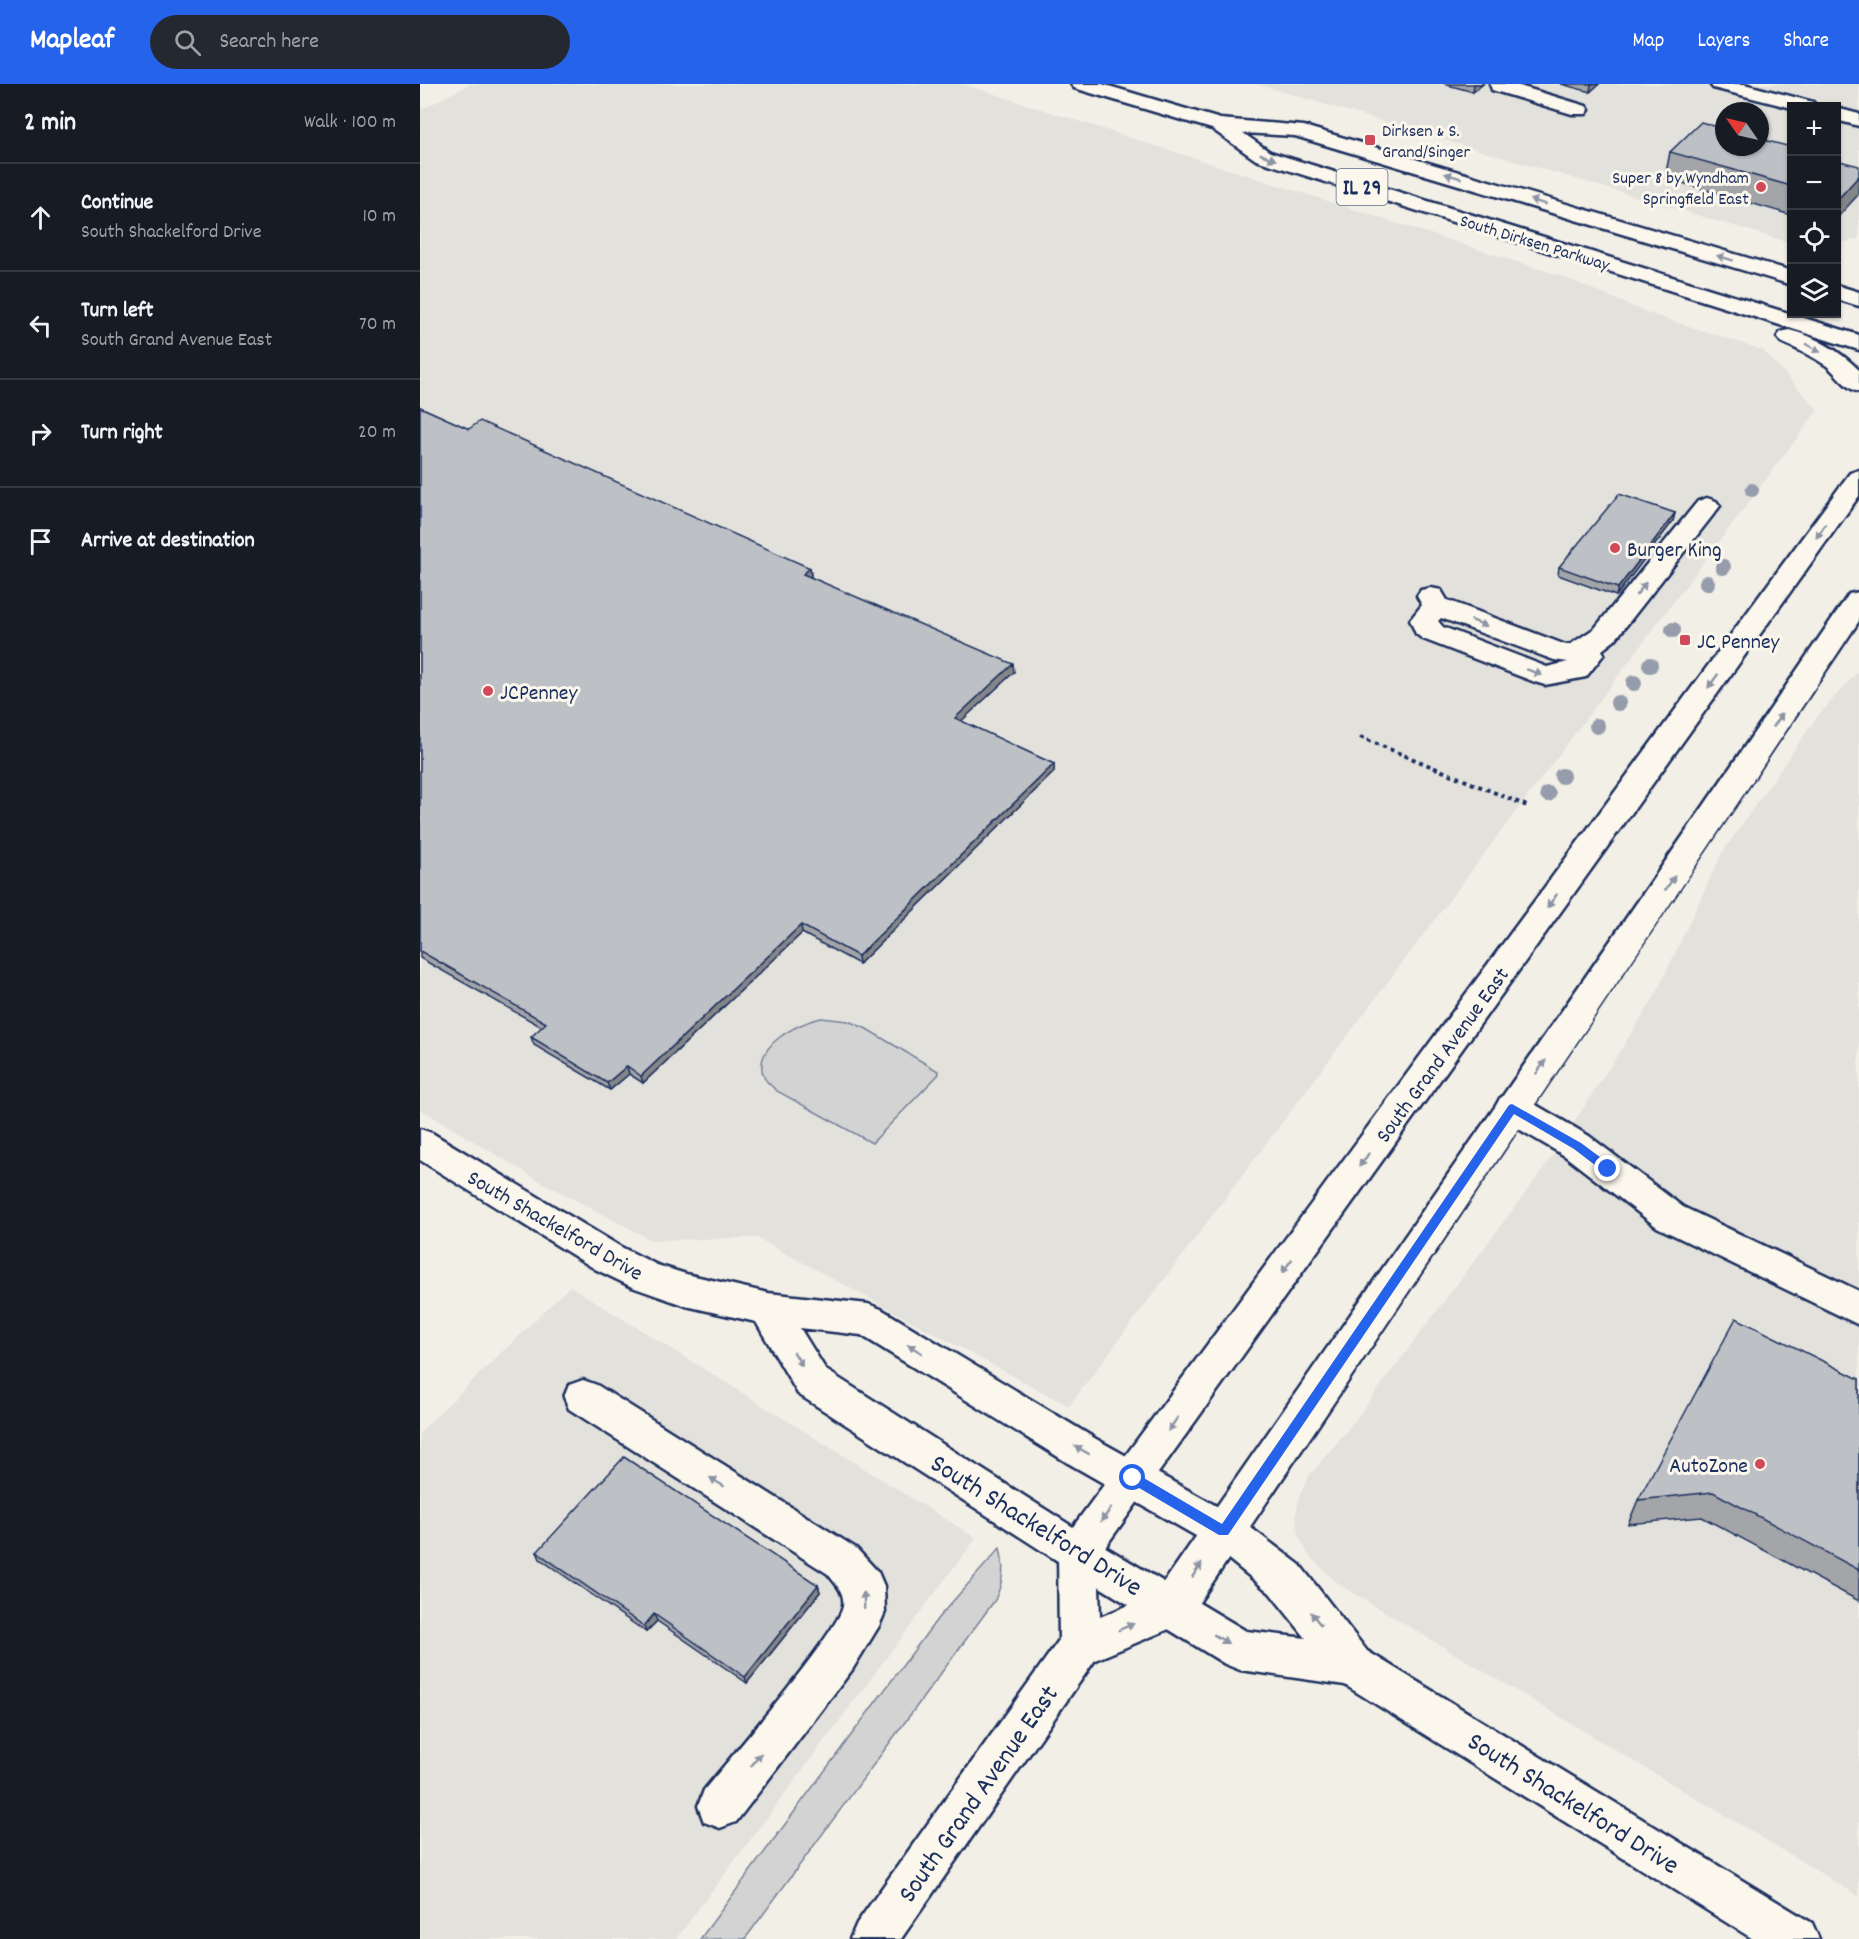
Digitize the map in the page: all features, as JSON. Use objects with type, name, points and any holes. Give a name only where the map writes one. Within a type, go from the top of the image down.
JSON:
[{"type":"main road","name":"South Dirksen Parkway","points":[[1081,84],[1219,125],[1297,130],[1787,276]]},
{"type":"main road","points":[[1720,84],[1790,102]]},
{"type":"main road","points":[[1499,86],[1579,111]]},
{"type":"main road","points":[[1841,115],[1859,120]]},
{"type":"main road","name":"South Dirksen Parkway","points":[[1219,125],[1263,156],[1859,343]]},
{"type":"main road","points":[[1644,276],[1698,308],[1810,345],[1836,362],[1859,385]]},
{"type":"main road","points":[[1841,277],[1859,278]]},
{"type":"main road","points":[[1841,294],[1859,299]]},
{"type":"main road","name":"South Grand Avenue East","points":[[1078,1552],[1858,477]]},
{"type":"main road","points":[[1605,634],[1592,645],[1575,653],[1564,654],[1433,601],[1424,620],[1430,640],[1545,676],[1558,676],[1576,671],[1707,506]]},
{"type":"main road","points":[[1078,1552],[1080,1646],[1171,1608],[1512,1108],[1668,885],[1859,600]]},
{"type":"main road","points":[[1830,641],[1859,630]]},
{"type":"main road","points":[[1512,1108],[1577,1146],[1670,1217],[1859,1309]]},
{"type":"main road","name":"South Shackelford Drive","points":[[420,1143],[608,1258],[645,1276],[686,1290],[768,1309],[868,1320],[1082,1450],[1224,1532],[1285,1579],[1352,1665],[1796,1939]]},
{"type":"main road","name":"South Shackelford Drive","points":[[768,1309],[812,1382],[1078,1552],[1240,1650],[1352,1665]]},
{"type":"main road","points":[[583,1397],[842,1561],[863,1586],[864,1612],[837,1656],[720,1806]]},
{"type":"main road","name":"South Grand Avenue East","points":[[873,1939],[1080,1646]]},
{"type":"path","points":[[1360,737],[1527,806]]},
{"type":"shaded area","points":[[470,84],[963,84],[1561,276],[1648,313],[1763,350],[1818,410],[1069,1406],[757,1238],[651,1240],[538,1180],[420,1109],[420,110]]},
{"type":"shaded area","points":[[1256,84],[1859,84],[1859,238],[1841,243],[1841,102],[1787,102],[1787,242]]},
{"type":"shaded area","points":[[1859,670],[1859,1896],[1340,1585],[1310,1557],[1298,1535],[1296,1516],[1299,1497],[1309,1476],[1349,1428],[1550,1160],[1654,998],[1722,853],[1817,717]]},
{"type":"shaded area","points":[[821,1018],[848,1021],[865,1028],[938,1071],[939,1074],[872,1143],[777,1091],[764,1077],[762,1066],[764,1055],[770,1046],[789,1031]]},
{"type":"shaded area","points":[[570,1286],[976,1538],[676,1939],[420,1939],[420,1432]]},
{"type":"shaded area","points":[[1000,1548],[1002,1575],[995,1600],[745,1939],[700,1939],[938,1618]]},
{"type":"building","points":[[1701,122],[1715,126],[1715,156],[1769,156],[1769,141],[1787,146],[1787,185],[1670,152]]},
{"type":"building","points":[[1841,161],[1859,166],[1859,176],[1841,196]]},
{"type":"building","points":[[420,407],[469,429],[480,421],[810,568],[803,574],[1013,664],[955,718],[1054,764],[858,956],[801,925],[641,1076],[627,1066],[607,1083],[531,1037],[546,1023],[420,951]]},
{"type":"building","points":[[1619,494],[1675,513],[1618,588],[1559,567]]},
{"type":"building","name":"AutoZone","points":[[1736,1318],[1859,1379],[1859,1570],[1713,1492],[1638,1500]]},
{"type":"building","points":[[624,1457],[818,1585],[745,1677],[654,1614],[644,1626],[537,1552]]},
{"type":"place","name":"Dirksen & S. Grand/Singer","points":[[1370,140]]},
{"type":"place","name":"Super 8 by Wyndham Springfield East","points":[[1761,187]]},
{"type":"place","name":"Burger King","points":[[1615,548]]},
{"type":"place","name":"JC Penney","points":[[1685,640]]},
{"type":"place","name":"JCPenney","points":[[488,691]]},
{"type":"place","name":"AutoZone","points":[[1760,1464]]},
{"type":"route","points":[[1133,1478],[1224,1532],[1512,1108],[1577,1146],[1608,1169]]}]
